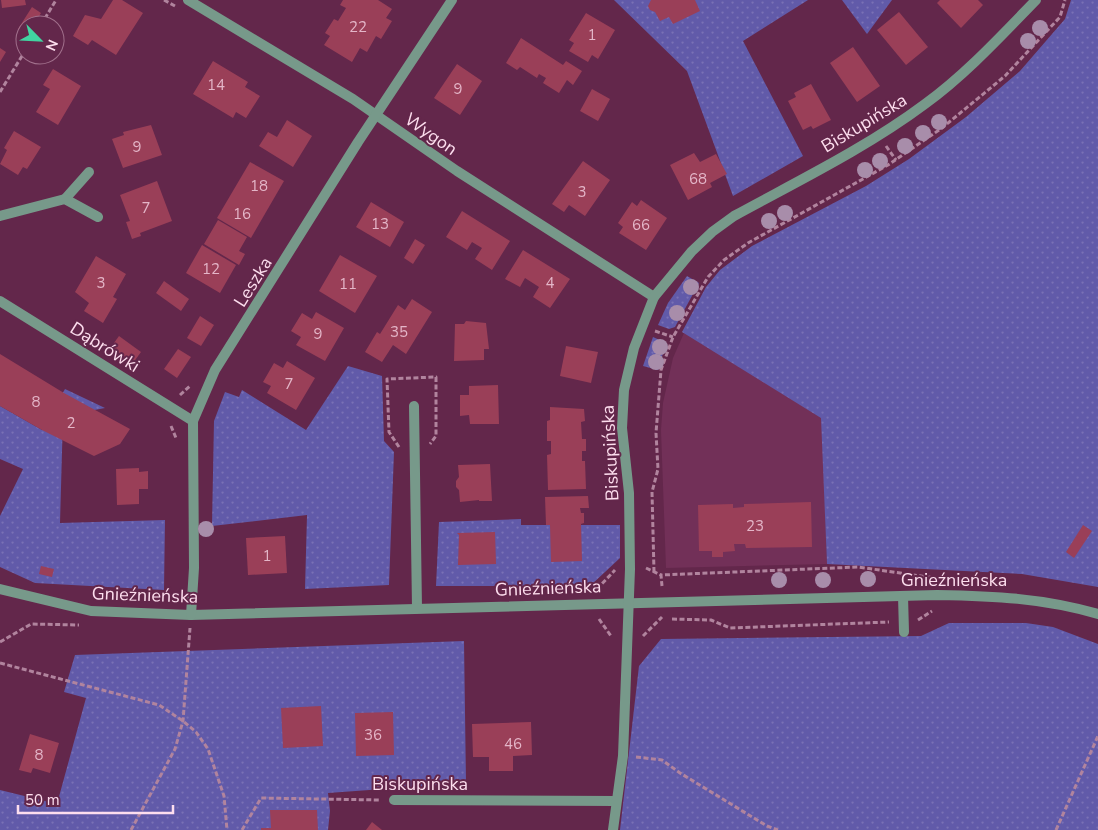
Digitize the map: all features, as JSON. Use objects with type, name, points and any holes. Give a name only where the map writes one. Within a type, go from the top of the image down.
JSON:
[{"type":"street","name":"Wygon","points":[[188,0],[377,115],[457,171],[654,297]]},
{"type":"street","name":"Leszka","points":[[191,615],[194,568],[193,420],[215,370],[452,0]]},
{"type":"street","name":"Biskupińska","points":[[613,830],[623,756],[628,602],[629,493],[622,428],[624,390],[634,348],[654,297],[692,251],[712,232],[734,216],[879,135],[924,105],[970,68],[1036,0]]},
{"type":"street","points":[[0,216],[65,199],[89,172]]},
{"type":"street","points":[[65,199],[98,217]]},
{"type":"street","name":"Dąbrówki","points":[[0,301],[193,420]]},
{"type":"street","points":[[414,406],[417,608]]},
{"type":"street","name":"Gnieźnieńska","points":[[0,589],[91,611],[191,615],[903,596],[1008,596],[1059,604],[1098,614]]},
{"type":"street","points":[[903,596],[904,632]]},
{"type":"street","name":"Biskupińska","points":[[394,800],[616,801]]},
{"type":"path","points":[[47,15],[56,0]]},
{"type":"path","points":[[654,572],[652,492],[658,469],[657,402],[661,370],[673,337],[708,277],[724,260],[792,217],[896,160],[942,128],[1005,76],[1060,17],[1065,0]]},
{"type":"path","points":[[0,92],[16,65]]},
{"type":"path","points":[[886,145],[896,160]]},
{"type":"path","points":[[655,331],[673,337]]},
{"type":"path","points":[[168,420],[178,444]]},
{"type":"path","points":[[646,568],[661,575],[858,567],[936,578]]},
{"type":"path","points":[[661,575],[662,586]]},
{"type":"path","points":[[640,639],[662,616],[677,620],[711,620],[730,628],[918,620],[938,607]]},
{"type":"path","points":[[131,830],[175,749],[183,721],[191,615]]},
{"type":"path","points":[[0,663],[159,705],[183,721],[196,732],[208,749],[224,796],[226,830]]},
{"type":"path","points":[[1056,830],[1098,736]]},
{"type":"path","points":[[623,756],[662,760],[767,826],[778,830]]},
{"type":"path","name":"Biskupińska","points":[[242,830],[261,798],[394,800]]},
{"type":"shaded area","points":[[614,0],[808,0],[743,41],[803,156],[733,196],[687,71]]},
{"type":"shaded area","points":[[842,0],[892,0],[867,34]]},
{"type":"shaded area","points":[[1071,0],[1098,0],[1098,587],[1022,574],[827,564],[821,418],[682,332],[706,287],[720,270],[752,246],[866,186],[909,159],[966,117],[1020,71],[1065,19]]},
{"type":"shaded area","points":[[687,276],[699,283],[675,327],[669,329],[658,325],[668,303]]},
{"type":"shaded area","points":[[684,333],[822,418],[827,564],[666,568],[661,430],[663,403],[673,358]]},
{"type":"shaded area","points":[[653,337],[666,343],[658,370],[643,366]]},
{"type":"shaded area","points":[[348,366],[382,376],[384,441],[394,452],[389,585],[305,589],[307,515],[212,526],[214,421],[225,392],[239,397],[242,390],[306,430]]},
{"type":"shaded area","points":[[65,389],[105,408],[63,416],[60,523],[165,520],[164,590],[35,583],[0,567],[0,516],[23,469],[0,459],[0,406],[42,430]]},
{"type":"shaded area","points":[[521,519],[521,525],[620,525],[620,558],[590,586],[436,586],[439,522]]},
{"type":"shaded area","points":[[949,623],[1026,623],[1053,627],[1098,644],[1098,830],[620,830],[639,666],[661,639],[921,636]]},
{"type":"shaded area","points":[[464,641],[466,783],[328,793],[330,811],[328,830],[0,830],[0,790],[57,804],[86,698],[64,692],[75,655]]},
{"type":"building","points":[[1,0],[25,0],[26,5],[2,8]]},
{"type":"building","points":[[113,0],[122,0],[143,13],[116,55],[92,40],[88,45],[73,36],[85,15],[101,19]]},
{"type":"building","points":[[343,0],[378,0],[392,9],[386,18],[392,21],[381,39],[376,36],[367,52],[360,48],[352,62],[324,45],[330,36],[325,33],[334,19],[338,21],[346,8],[340,5]]},
{"type":"building","points":[[651,0],[695,0],[700,11],[673,24],[669,17],[660,21],[655,12],[650,10],[648,6]]},
{"type":"building","points":[[940,0],[978,0],[983,5],[961,28],[937,3]]},
{"type":"building","points":[[32,7],[41,13],[40,15],[27,15]]},
{"type":"building","points":[[899,12],[928,47],[906,65],[877,30]]},
{"type":"building","points":[[586,13],[615,30],[598,59],[592,55],[588,62],[569,51],[574,43],[569,40]]},
{"type":"building","points":[[521,38],[563,65],[566,61],[582,71],[573,85],[567,80],[559,93],[543,83],[546,78],[539,74],[537,78],[520,67],[517,70],[506,63]]},
{"type":"building","points":[[853,47],[880,86],[857,102],[830,63]]},
{"type":"building","points":[[0,48],[6,52],[0,62]]},
{"type":"building","points":[[213,61],[248,82],[245,87],[260,96],[246,118],[236,112],[233,118],[193,94]]},
{"type":"building","points":[[457,64],[482,81],[460,115],[434,98]]},
{"type":"building","points":[[53,69],[81,86],[58,125],[36,112],[50,89],[43,85]]},
{"type":"building","points":[[811,84],[831,120],[813,129],[811,126],[803,130],[788,101],[796,97],[794,93]]},
{"type":"building","points":[[592,89],[610,99],[598,121],[580,111]]},
{"type":"building","points":[[287,120],[312,136],[293,167],[259,146],[268,132],[277,137]]},
{"type":"building","points":[[151,125],[162,155],[123,168],[112,139],[124,135],[123,132]]},
{"type":"building","points":[[14,131],[41,147],[27,169],[23,167],[18,175],[0,164],[7,150],[4,148]]},
{"type":"building","points":[[694,153],[700,162],[716,154],[727,174],[710,183],[712,187],[688,200],[670,165]]},
{"type":"building","points":[[583,161],[610,180],[585,216],[569,205],[564,212],[552,204]]},
{"type":"building","points":[[250,162],[284,181],[251,238],[217,218]]},
{"type":"building","points":[[157,181],[172,221],[140,233],[141,236],[132,239],[126,222],[130,221],[120,195]]},
{"type":"building","points":[[641,200],[667,218],[646,250],[619,233],[623,227],[618,223],[632,202],[637,206]]},
{"type":"building","points":[[371,202],[404,222],[390,247],[356,227]]},
{"type":"building","points":[[462,211],[510,241],[492,270],[475,259],[482,248],[472,242],[467,250],[446,237]]},
{"type":"building","points":[[218,220],[247,237],[239,251],[245,254],[239,265],[204,244]]},
{"type":"building","points":[[415,239],[425,245],[413,264],[404,258]]},
{"type":"building","points":[[202,245],[236,265],[220,293],[186,273]]},
{"type":"building","points":[[523,250],[570,279],[550,308],[533,297],[539,287],[525,278],[520,287],[505,279]]},
{"type":"building","points":[[340,255],[377,276],[355,313],[319,291]]},
{"type":"building","points":[[96,256],[126,274],[113,297],[117,299],[103,323],[84,311],[89,303],[75,292]]},
{"type":"building","points":[[164,281],[189,299],[181,311],[156,293]]},
{"type":"building","points":[[412,299],[432,312],[406,354],[393,345],[382,362],[365,352],[377,332],[380,334],[398,305],[405,310]]},
{"type":"building","points":[[316,312],[344,328],[325,361],[296,345],[301,337],[291,331],[302,313],[312,319]]},
{"type":"building","points":[[200,316],[214,325],[201,346],[187,338]]},
{"type":"building","points":[[466,321],[486,323],[489,349],[484,349],[484,360],[454,361],[455,324],[464,324]]},
{"type":"building","points":[[119,336],[141,352],[133,363],[111,347]]},
{"type":"building","points":[[566,346],[598,352],[591,383],[560,376]]},
{"type":"building","points":[[178,349],[191,357],[177,378],[164,369]]},
{"type":"building","points":[[0,354],[64,393],[130,429],[120,444],[94,456],[0,406]]},
{"type":"building","points":[[287,361],[315,378],[296,410],[267,393],[271,386],[263,382],[274,363],[283,368]]},
{"type":"building","points":[[498,385],[499,424],[470,424],[469,415],[460,416],[460,395],[469,395],[469,386]]},
{"type":"building","points":[[550,407],[584,409],[585,421],[581,422],[582,439],[586,439],[586,451],[582,451],[582,461],[585,461],[586,489],[548,490],[547,455],[551,454],[551,441],[547,441],[547,421],[550,420]]},
{"type":"building","points":[[490,464],[492,501],[460,502],[459,490],[456,487],[456,481],[459,477],[458,465]]},
{"type":"building","points":[[139,468],[139,472],[148,471],[148,489],[139,489],[139,504],[117,505],[116,469]]},
{"type":"building","points":[[588,496],[589,508],[580,508],[581,513],[584,513],[584,523],[581,524],[582,561],[551,562],[550,525],[546,525],[545,497]]},
{"type":"building","points":[[811,502],[812,547],[746,548],[745,544],[734,544],[735,551],[723,552],[723,557],[712,557],[712,551],[699,551],[698,505],[733,504],[733,508],[744,507],[744,504]]},
{"type":"building","points":[[1083,525],[1092,531],[1074,558],[1066,552]]},
{"type":"building","points":[[495,532],[496,564],[458,565],[459,535],[457,533]]},
{"type":"building","points":[[285,536],[287,573],[248,575],[246,538]]},
{"type":"building","points":[[41,566],[54,569],[52,577],[39,574]]},
{"type":"building","points":[[321,706],[323,746],[283,748],[281,708]]},
{"type":"building","points":[[393,712],[394,755],[356,756],[355,713]]},
{"type":"building","points":[[531,722],[532,755],[513,756],[513,771],[489,771],[489,757],[473,757],[472,724]]},
{"type":"building","points":[[30,734],[59,743],[50,773],[33,768],[31,773],[19,770]]},
{"type":"building","points":[[270,810],[317,810],[318,830],[261,830],[261,828],[271,828]]},
{"type":"building","points":[[372,822],[382,830],[366,830]]}]
